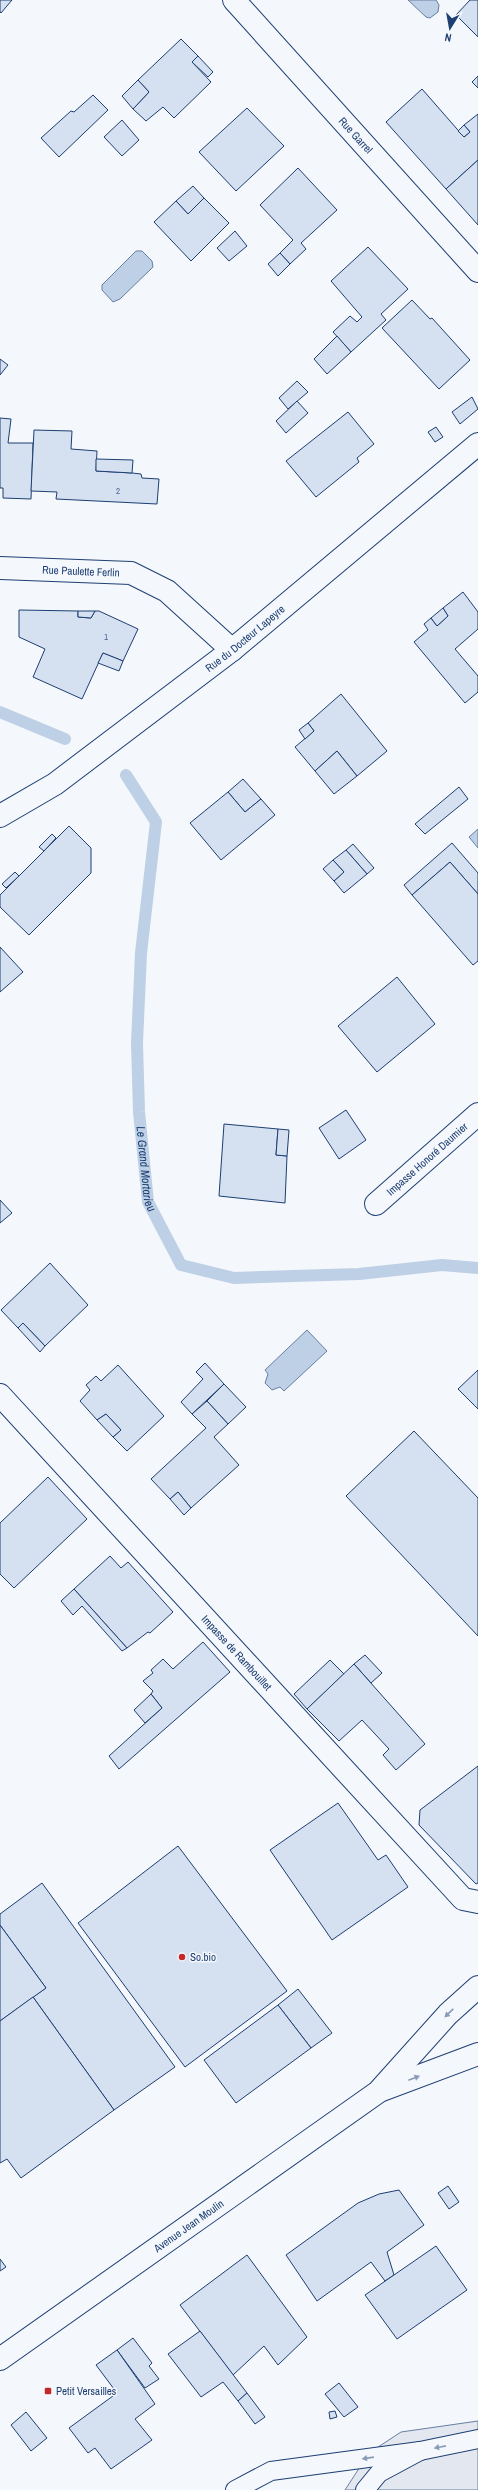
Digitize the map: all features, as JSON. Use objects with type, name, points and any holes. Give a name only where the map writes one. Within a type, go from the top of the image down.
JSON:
[{"type":"street","name":"Rue Garrel","points":[[234,0],[478,271]]},
{"type":"street","name":"Rue du Docteur Lapeyre","points":[[0,816],[55,784],[232,650],[478,444]]},
{"type":"street","name":"Rue Paulette Ferlin","points":[[0,568],[131,573],[167,591],[232,650]]},
{"type":"street","name":"Impasse Honoré Daumier","points":[[376,1204],[478,1114]]},
{"type":"street","name":"Impasse de Rambouillet","points":[[0,1395],[464,1898],[478,1902]]},
{"type":"street","name":"Avenue Jean Moulin","points":[[0,2359],[378,2092],[448,2014],[478,1987]]},
{"type":"street","name":"Avenue Jean Moulin","points":[[378,2092],[478,2054]]},
{"type":"lane","points":[[235,2490],[271,2471],[420,2451],[478,2439]]},
{"type":"lane","points":[[365,2490],[379,2473],[420,2451]]},
{"type":"shaded area","points":[[478,2421],[478,2490],[345,2490],[369,2453],[401,2432]]},
{"type":"water","points":[[408,0],[436,0],[439,5],[438,12],[430,18],[426,17]]},
{"type":"water","points":[[136,251],[142,251],[152,261],[153,267],[120,299],[113,302],[102,290],[102,285]]},
{"type":"water","points":[[478,829],[478,848],[469,837]]},
{"type":"water","points":[[307,1330],[327,1351],[284,1391],[280,1387],[272,1390],[265,1383],[268,1374],[265,1370]]},
{"type":"building","points":[[0,0],[12,0],[1,13],[0,12]]},
{"type":"building","points":[[470,0],[478,0],[478,37],[456,15]]},
{"type":"building","points":[[181,39],[198,56],[192,62],[211,82],[174,118],[163,107],[146,121],[133,109],[149,92],[138,80]]},
{"type":"building","points":[[198,56],[213,72],[208,77],[192,62]]},
{"type":"building","points":[[478,76],[478,88],[472,82]]},
{"type":"building","points":[[138,80],[149,92],[133,109],[122,96]]},
{"type":"building","points":[[422,89],[464,137],[470,132],[464,125],[478,114],[478,160],[446,189],[386,122]]},
{"type":"building","points":[[93,95],[108,110],[59,157],[41,138],[71,111],[74,112]]},
{"type":"building","points":[[247,108],[284,146],[236,191],[199,152]]},
{"type":"building","points":[[122,120],[139,140],[122,156],[104,137]]},
{"type":"building","points":[[464,125],[470,132],[464,137],[458,131]]},
{"type":"building","points":[[478,160],[478,225],[446,189]]},
{"type":"building","points":[[298,168],[337,210],[301,243],[306,249],[290,264],[280,253],[293,240],[260,205]]},
{"type":"building","points":[[193,186],[204,198],[188,214],[176,201]]},
{"type":"building","points":[[204,198],[229,223],[191,261],[154,222],[176,201],[188,214]]},
{"type":"building","points":[[235,231],[247,246],[229,261],[217,248]]},
{"type":"building","points":[[368,247],[408,289],[381,314],[386,320],[351,352],[333,332],[350,316],[357,322],[362,317],[331,281]]},
{"type":"building","points":[[280,253],[290,264],[278,276],[268,264]]},
{"type":"building","points":[[412,300],[430,319],[432,318],[470,360],[439,389],[382,328]]},
{"type":"building","points":[[337,336],[351,352],[327,374],[314,359]]},
{"type":"building","points":[[0,359],[8,365],[0,375]]},
{"type":"building","points":[[297,381],[308,392],[288,409],[279,398]]},
{"type":"building","points":[[472,397],[478,409],[460,424],[452,412]]},
{"type":"building","points":[[297,401],[308,413],[286,433],[276,421]]},
{"type":"building","points":[[348,412],[374,444],[357,458],[359,462],[316,497],[286,461]]},
{"type":"building","points":[[0,418],[11,419],[8,443],[33,443],[31,499],[3,498],[3,488],[0,488]]},
{"type":"building","points":[[436,427],[443,437],[435,442],[428,432]]},
{"type":"building","points":[[34,430],[72,431],[71,449],[97,451],[96,471],[141,474],[142,478],[159,479],[157,504],[56,499],[57,492],[31,491]]},
{"type":"building","points":[[96,459],[133,460],[132,473],[96,471]]},
{"type":"building","points":[[463,592],[478,612],[478,629],[455,649],[478,676],[478,692],[465,703],[414,642],[428,630],[424,624],[431,618],[437,626],[448,616],[443,608]]},
{"type":"building","points":[[443,608],[448,616],[437,626],[431,618]]},
{"type":"building","points":[[19,610],[78,611],[78,617],[91,618],[95,611],[99,611],[138,629],[123,661],[103,653],[82,699],[33,677],[45,649],[19,637]]},
{"type":"building","points":[[78,611],[95,611],[91,618],[78,617]]},
{"type":"building","points":[[103,653],[123,661],[119,671],[98,663]]},
{"type":"building","points":[[341,694],[387,751],[357,776],[337,751],[315,771],[295,747],[314,731],[308,723]]},
{"type":"building","points":[[308,723],[314,731],[305,739],[299,730]]},
{"type":"building","points":[[337,751],[357,776],[334,794],[315,771]]},
{"type":"building","points":[[243,779],[261,799],[245,812],[228,792]]},
{"type":"building","points":[[459,787],[468,799],[425,834],[415,824]]},
{"type":"building","points":[[228,792],[245,812],[261,799],[275,815],[221,860],[190,823]]},
{"type":"building","points":[[69,826],[91,848],[91,873],[29,935],[0,907],[0,895]]},
{"type":"building","points":[[52,834],[56,838],[44,851],[39,847]]},
{"type":"building","points":[[452,843],[478,873],[478,894],[450,862],[412,895],[404,885]]},
{"type":"building","points":[[353,844],[374,868],[367,874],[346,850]]},
{"type":"building","points":[[346,850],[367,874],[344,893],[334,881],[344,872],[333,860]]},
{"type":"building","points":[[333,860],[344,872],[334,881],[323,869]]},
{"type":"building","points":[[450,862],[478,894],[478,961],[473,965],[412,895]]},
{"type":"building","points":[[15,872],[19,876],[6,888],[2,884]]},
{"type":"building","points":[[0,947],[23,972],[0,992]]},
{"type":"building","points":[[397,977],[435,1024],[377,1072],[338,1026]]},
{"type":"building","points":[[346,1110],[366,1140],[339,1159],[319,1128]]},
{"type":"building","points":[[224,1124],[278,1129],[276,1155],[287,1156],[285,1203],[219,1196]]},
{"type":"building","points":[[278,1129],[289,1130],[287,1156],[276,1155]]},
{"type":"building","points":[[0,1200],[12,1213],[0,1223]]},
{"type":"building","points":[[50,1263],[88,1305],[45,1346],[23,1323],[18,1328],[1,1310]]},
{"type":"building","points":[[23,1323],[45,1346],[40,1352],[18,1328]]},
{"type":"building","points":[[205,1363],[224,1384],[192,1414],[181,1402],[203,1379],[196,1372]]},
{"type":"building","points":[[118,1365],[164,1416],[127,1451],[113,1437],[121,1430],[106,1414],[97,1420],[80,1401],[90,1390],[86,1385],[96,1376],[101,1381]]},
{"type":"building","points":[[478,1370],[478,1409],[458,1389]]},
{"type":"building","points":[[224,1384],[246,1407],[228,1424],[207,1401]]},
{"type":"building","points":[[207,1401],[228,1424],[214,1437],[239,1465],[191,1508],[178,1492],[170,1499],[151,1479],[206,1428],[192,1414]]},
{"type":"building","points":[[106,1414],[121,1430],[113,1437],[97,1420]]},
{"type":"building","points":[[414,1431],[478,1498],[478,1636],[346,1496]]},
{"type":"building","points":[[48,1477],[87,1519],[14,1588],[0,1574],[0,1523]]},
{"type":"building","points":[[178,1492],[191,1508],[184,1515],[170,1499]]},
{"type":"building","points":[[110,1556],[121,1568],[128,1562],[173,1612],[150,1633],[148,1632],[127,1648],[74,1589]]},
{"type":"building","points":[[74,1589],[127,1648],[122,1651],[82,1606],[73,1615],[61,1601]]},
{"type":"building","points":[[203,1642],[230,1672],[119,1769],[109,1756],[162,1708],[151,1694],[153,1691],[143,1681],[153,1673],[151,1670],[163,1659],[173,1669]]},
{"type":"building","points":[[365,1655],[382,1673],[371,1683],[354,1664]]},
{"type":"building","points":[[330,1660],[344,1674],[307,1709],[294,1694]]},
{"type":"building","points":[[354,1664],[425,1744],[396,1770],[383,1755],[389,1749],[362,1720],[339,1741],[307,1709]]},
{"type":"building","points":[[151,1694],[162,1708],[145,1723],[134,1710]]},
{"type":"building","points":[[478,1766],[478,1883],[476,1884],[419,1825],[420,1810]]},
{"type":"building","points":[[338,1803],[378,1860],[386,1855],[408,1887],[332,1940],[270,1850]]},
{"type":"building","name":"So.bio","points":[[178,1846],[287,1991],[185,2067],[78,1923]]},
{"type":"building","points":[[42,1883],[175,2067],[114,2110],[33,1997],[46,1988],[0,1925],[0,1914]]},
{"type":"building","points":[[0,1925],[46,1988],[0,2021]]},
{"type":"building","points":[[298,1989],[332,2033],[311,2048],[278,2005]]},
{"type":"building","points":[[33,1997],[114,2110],[21,2178],[7,2159],[0,2163],[0,2021]]},
{"type":"building","points":[[278,2005],[311,2048],[236,2103],[204,2060]]},
{"type":"building","points":[[448,2186],[459,2202],[449,2209],[438,2193]]},
{"type":"building","points":[[399,2190],[424,2225],[387,2252],[394,2275],[385,2281],[371,2262],[317,2301],[286,2255],[358,2203],[379,2194]]},
{"type":"building","points":[[436,2246],[467,2290],[397,2339],[365,2295]]},
{"type":"building","points":[[247,2255],[307,2337],[278,2365],[264,2346],[233,2375],[180,2305]]},
{"type":"building","points":[[0,2259],[6,2267],[0,2271]]},
{"type":"building","points":[[200,2331],[247,2393],[238,2401],[223,2382],[201,2397],[168,2354]]},
{"type":"building","points":[[133,2338],[152,2363],[149,2366],[159,2379],[145,2388],[117,2350]]},
{"type":"building","points":[[117,2350],[155,2404],[135,2419],[152,2440],[111,2469],[95,2448],[88,2453],[69,2428],[117,2393],[96,2365]]},
{"type":"building","points":[[339,2383],[358,2407],[344,2417],[325,2394]]},
{"type":"building","points":[[247,2393],[265,2417],[255,2424],[238,2401]]},
{"type":"building","points":[[335,2411],[337,2417],[330,2419],[329,2412]]},
{"type":"building","points":[[26,2412],[47,2438],[31,2451],[11,2425]]},
{"type":"waterway","name":"Le Grand Mortarieu","points":[[0,712],[65,739]]},
{"type":"waterway","name":"Le Grand Mortarieu","points":[[126,775],[156,822],[141,953],[137,1043],[139,1112],[148,1202],[181,1265],[234,1278],[359,1274],[442,1265],[478,1268]]},
{"type":"place","name":"So.bio","points":[[182,1957]]},
{"type":"place","name":"Petit Versailles","points":[[48,2391]]}]
